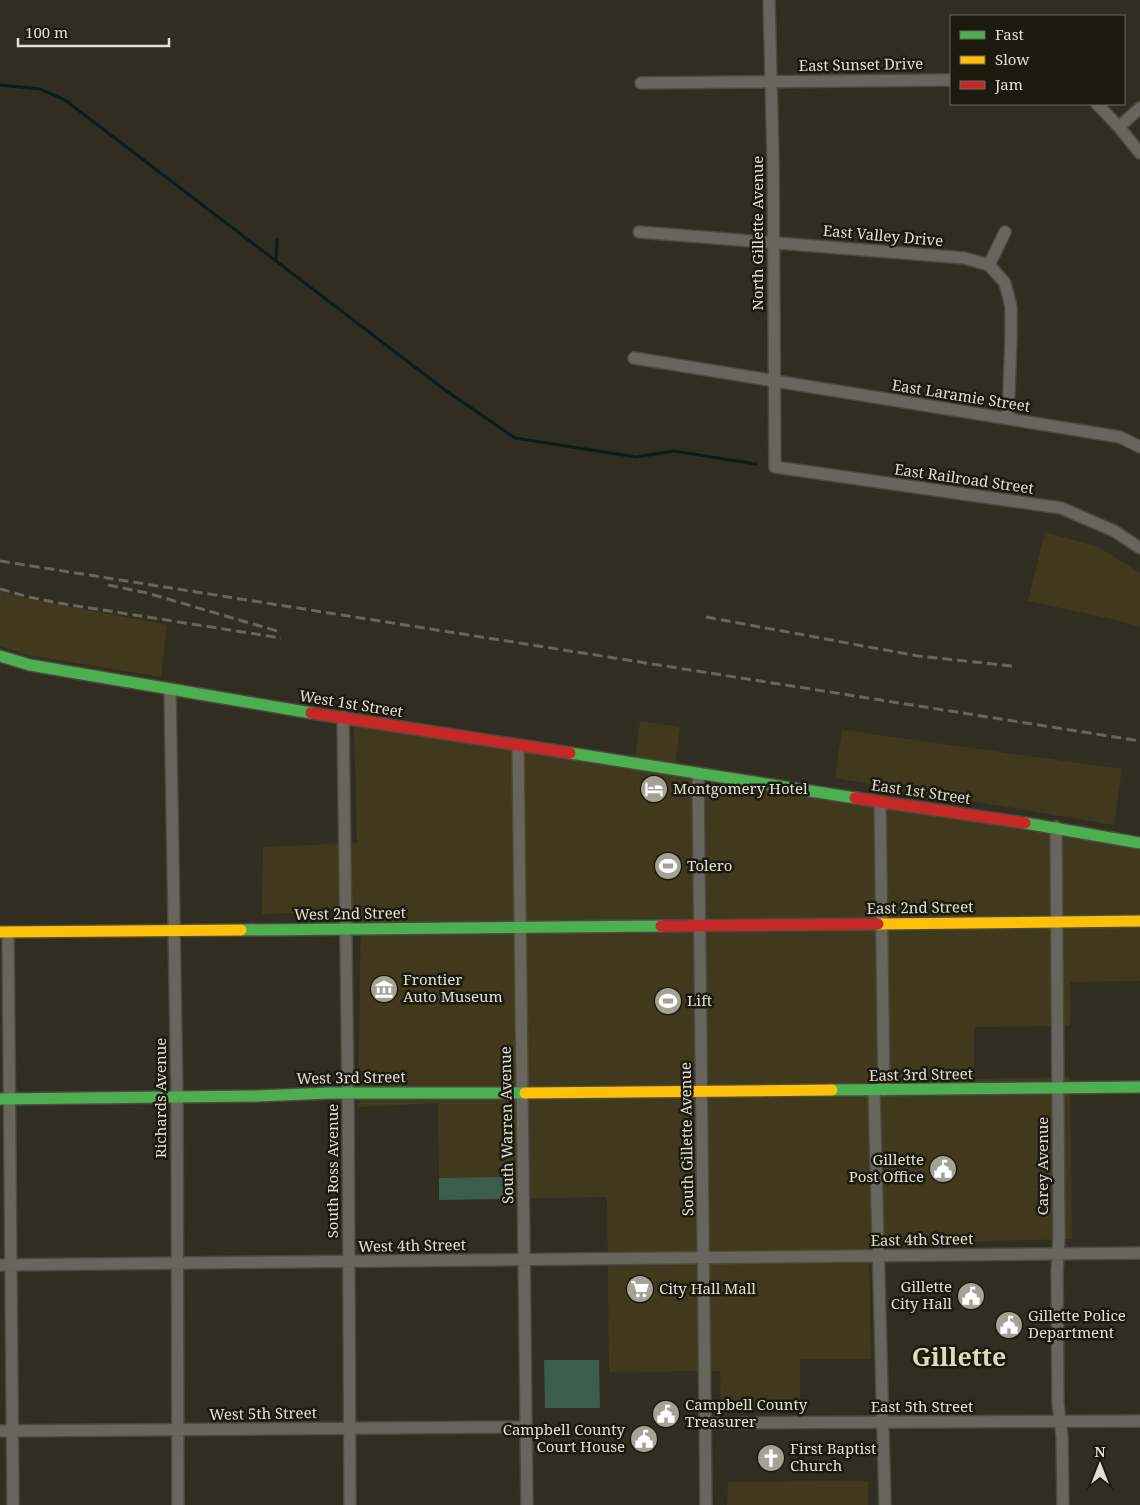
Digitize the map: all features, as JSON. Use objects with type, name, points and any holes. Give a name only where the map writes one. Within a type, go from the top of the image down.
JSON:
[{"type":"street","name":"North Gillette Avenue","points":[[769,0],[774,242],[775,467]]},
{"type":"street","name":"East Sunset Drive","points":[[641,83],[950,80]]},
{"type":"street","points":[[1098,105],[1140,153]]},
{"type":"street","points":[[1119,127],[1140,108]]},
{"type":"street","name":"East Valley Drive","points":[[639,232],[964,258],[988,265]]},
{"type":"street","points":[[1004,232],[988,265],[1004,283],[1011,307],[1008,418]]},
{"type":"street","name":"East Laramie Street","points":[[634,358],[1120,437],[1140,447]]},
{"type":"street","name":"East Railroad Street","points":[[775,467],[1061,508],[1114,531],[1140,548]]},
{"type":"street","name":"West 1st Street","points":[[0,656],[30,665],[170,690],[698,773]]},
{"type":"street","name":"Richards Avenue","points":[[170,690],[177,1097],[178,1505]]},
{"type":"street","name":"South Ross Avenue","points":[[343,717],[348,1093],[350,1505]]},
{"type":"street","name":"South Warren Avenue","points":[[518,745],[526,1505]]},
{"type":"street","name":"East 1st Street","points":[[698,773],[880,802],[1056,827],[1140,842]]},
{"type":"street","name":"South Gillette Avenue","points":[[698,773],[706,1505]]},
{"type":"street","points":[[880,802],[879,1256],[885,1505]]},
{"type":"street","name":"Carey Avenue","points":[[1056,827],[1058,1404],[1062,1505]]},
{"type":"street","name":"East 2nd Street","points":[[700,925],[1140,921]]},
{"type":"street","name":"West 2nd Street","points":[[4,932],[174,932],[345,928],[700,925]]},
{"type":"street","points":[[4,932],[5,1265],[13,1505]]},
{"type":"street","name":"East 3rd Street","points":[[702,1091],[1140,1087]]},
{"type":"street","name":"West 3rd Street","points":[[5,1099],[521,1091],[702,1091]]},
{"type":"street","name":"East 4th Street","points":[[704,1258],[1140,1253]]},
{"type":"street","name":"West 4th Street","points":[[5,1265],[704,1258]]},
{"type":"street","name":"East 5th Street","points":[[704,1423],[1140,1420]]},
{"type":"street","name":"West 5th Street","points":[[0,1432],[526,1427]]},
{"type":"shaded area","points":[[1045,532],[1098,547],[1140,573],[1140,627],[1117,620],[1028,601]]},
{"type":"shaded area","points":[[0,591],[23,598],[167,625],[161,677],[28,655],[0,646]]},
{"type":"shaded area","points":[[640,721],[680,727],[674,775],[1140,847],[1140,981],[1070,982],[1070,1026],[974,1027],[974,1079],[1070,1077],[1072,1239],[869,1244],[871,1359],[800,1359],[800,1409],[721,1410],[720,1371],[609,1372],[607,1197],[503,1199],[503,1177],[439,1178],[438,1103],[358,1107],[361,911],[262,914],[263,847],[357,843],[354,728],[358,724],[634,767]]},
{"type":"shaded area","points":[[842,730],[1122,769],[1114,825],[835,778]]},
{"type":"shaded area","points":[[868,1481],[868,1505],[727,1505],[728,1482]]},
{"type":"green space","points":[[503,1177],[503,1199],[439,1200],[439,1178]]},
{"type":"green space","points":[[544,1360],[599,1360],[600,1408],[545,1408]]},
{"type":"waterway","points":[[0,85],[40,89],[65,100],[445,390],[515,438],[636,457],[674,451],[756,464]]},
{"type":"waterway","points":[[276,261],[277,240]]},
{"type":"railway","points":[[0,561],[1140,741]]},
{"type":"railway","points":[[108,585],[147,593],[277,631]]},
{"type":"railway","points":[[0,589],[58,603],[281,638]]},
{"type":"railway","points":[[706,617],[918,656],[1012,666]]},
{"type":"traffic: fast","points":[[0,656],[30,665],[311,713]]},
{"type":"traffic: fast","points":[[570,753],[855,798]]},
{"type":"traffic: fast","points":[[1025,823],[1140,843]]},
{"type":"traffic: fast","points":[[241,930],[661,926]]},
{"type":"traffic: fast","points":[[832,1090],[1140,1087]]},
{"type":"traffic: fast","points":[[0,1099],[257,1096],[330,1093],[525,1093]]},
{"type":"traffic: slow","points":[[878,924],[1140,921]]},
{"type":"traffic: slow","points":[[0,932],[241,930]]},
{"type":"traffic: slow","points":[[525,1093],[832,1090]]},
{"type":"traffic: jam","points":[[311,713],[570,753]]},
{"type":"traffic: jam","points":[[855,798],[1025,823]]},
{"type":"traffic: jam","points":[[661,926],[878,924]]},
{"type":"place","name":"Montgomery Hotel","points":[[654,789]]},
{"type":"place","name":"Tolero","points":[[668,866]]},
{"type":"place","name":"Frontier Auto Museum","points":[[384,989]]},
{"type":"place","name":"Lift","points":[[668,1001]]},
{"type":"place","name":"Gillette Post Office","points":[[943,1169]]},
{"type":"place","name":"City Hall Mall","points":[[640,1289]]},
{"type":"place","name":"Gillette City Hall","points":[[971,1296]]},
{"type":"place","name":"Gillette Police Department","points":[[1009,1325]]},
{"type":"place","name":"Campbell County Treasurer","points":[[666,1414]]},
{"type":"place","name":"Campbell County Court House","points":[[644,1439]]},
{"type":"place","name":"First Baptist Church","points":[[771,1458]]},
{"type":"district","name":"Gillette","points":[[959,1357]]}]
